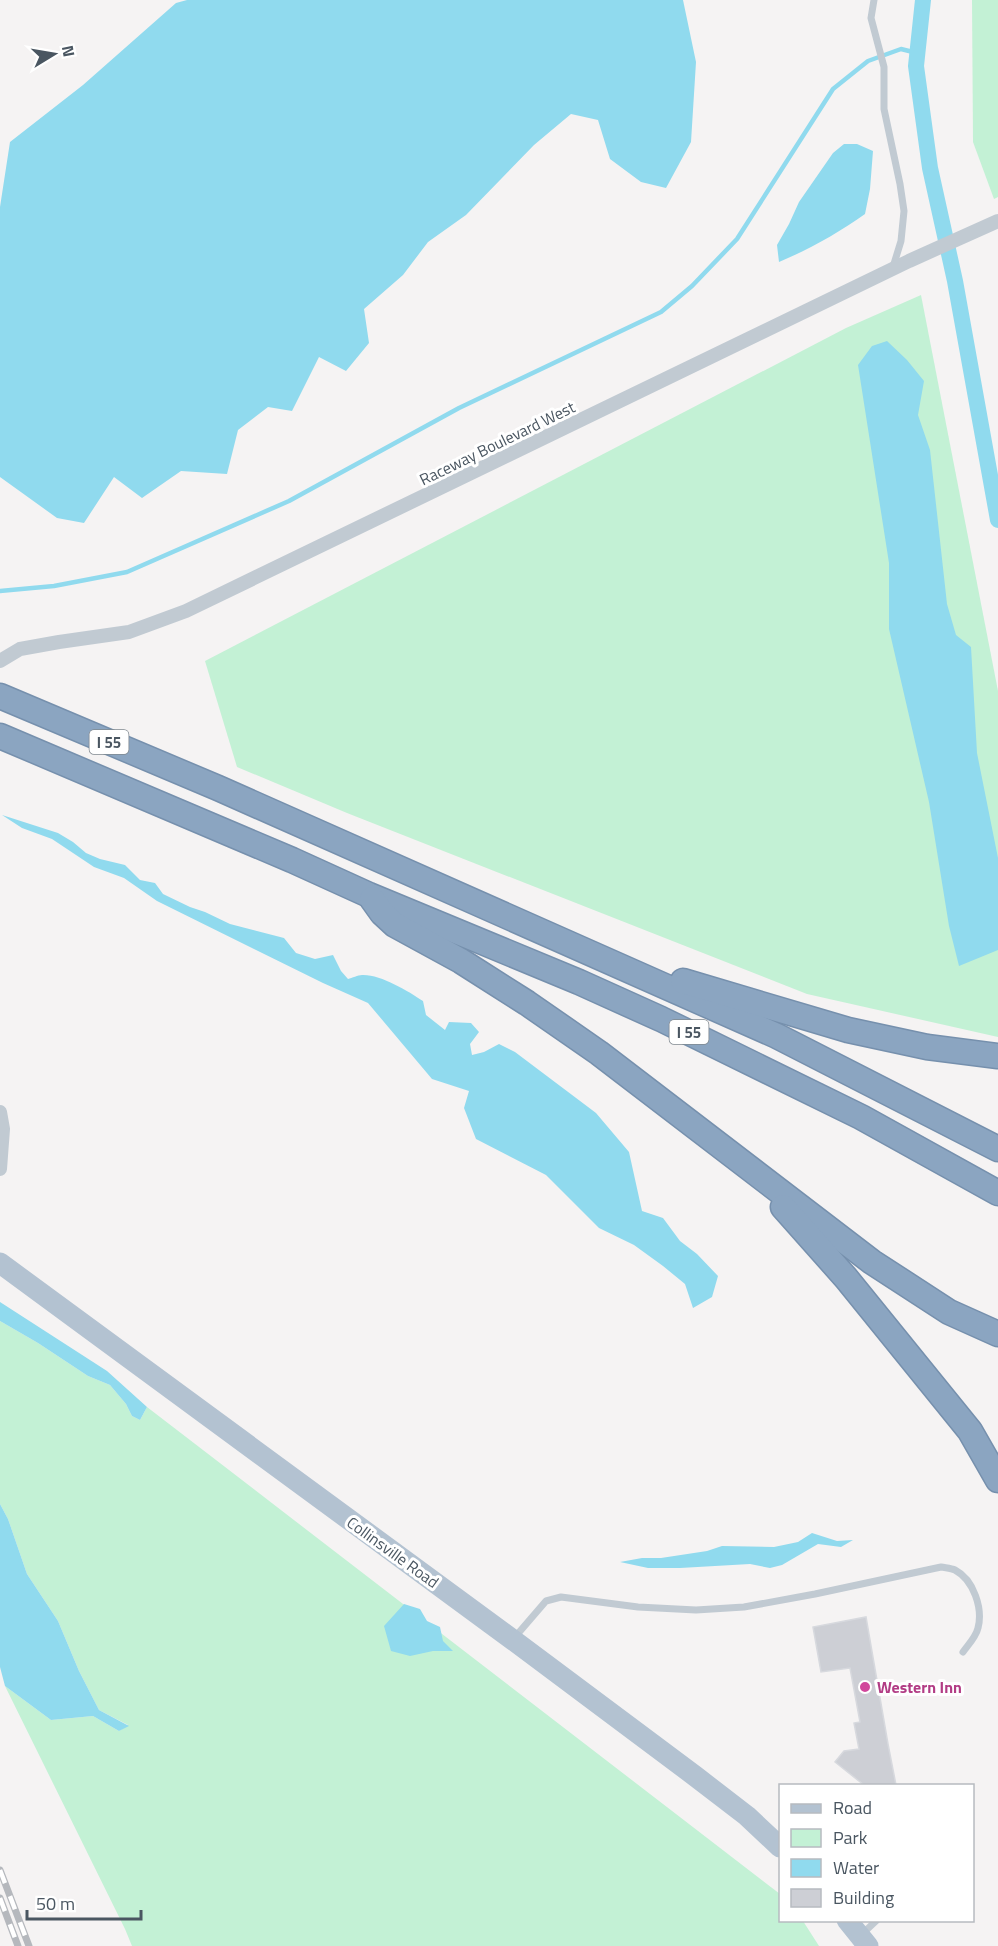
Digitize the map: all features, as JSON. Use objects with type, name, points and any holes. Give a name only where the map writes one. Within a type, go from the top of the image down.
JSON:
[{"type":"highway","name":"I 55","points":[[0,696],[218,788],[777,1036],[998,1149]]},
{"type":"highway","name":"I 55","points":[[0,736],[369,895],[505,950],[661,1019],[861,1117],[998,1192]]},
{"type":"highway","points":[[369,895],[382,913],[395,925],[527,1003],[599,1053],[872,1262],[949,1312],[998,1334]]},
{"type":"highway","points":[[645,978],[687,982],[859,1032],[927,1047],[998,1056]]},
{"type":"highway","points":[[743,1163],[846,1278],[970,1431],[998,1480]]},
{"type":"main road","name":"Collinsville Road","points":[[0,1263],[513,1640],[747,1816],[779,1846]]},
{"type":"street","name":"Raceway Boulevard West","points":[[0,661],[20,649],[129,632],[186,611],[909,261],[993,223]]},
{"type":"street","points":[[0,1112],[3,1129],[0,1168]]},
{"type":"lane","points":[[873,0],[871,18],[884,67],[884,109],[904,211],[901,241],[893,269]]},
{"type":"lane","points":[[513,1640],[546,1601],[561,1597],[638,1607],[696,1610],[744,1607],[941,1567],[956,1570],[968,1583],[981,1611],[978,1631],[963,1652]]},
{"type":"lane","points":[[858,1934],[874,1922]]},
{"type":"green space","points":[[972,0],[998,0],[998,197],[994,199],[973,142]]},
{"type":"green space","points":[[921,295],[998,691],[998,1037],[807,994],[347,813],[237,767],[205,661],[846,328]]},
{"type":"green space","points":[[0,1321],[88,1376],[110,1385],[126,1404],[132,1416],[140,1420],[147,1407],[779,1893],[779,1922],[804,1922],[819,1946],[132,1946],[5,1686],[51,1720],[93,1716],[119,1731],[128,1725],[99,1710],[79,1671],[58,1621],[27,1574],[8,1519],[0,1504]]},
{"type":"water","points":[[187,0],[683,0],[696,62],[691,142],[666,188],[641,182],[610,159],[598,120],[571,114],[534,145],[466,215],[428,242],[403,275],[364,309],[369,343],[346,371],[319,357],[292,411],[268,407],[238,430],[227,474],[181,471],[142,498],[114,477],[84,523],[57,518],[0,477],[0,207],[10,142],[83,85],[176,3]]},
{"type":"water","points":[[844,144],[857,144],[873,151],[870,189],[865,214],[824,240],[779,262],[777,245],[799,202],[833,153]]},
{"type":"water","points":[[887,341],[924,381],[918,415],[930,450],[947,604],[956,635],[971,647],[977,753],[998,858],[998,950],[959,966],[949,926],[929,802],[889,629],[889,563],[858,365],[872,346]]},
{"type":"water","points":[[2,815],[58,833],[86,853],[125,865],[140,880],[155,883],[163,894],[190,907],[230,924],[284,938],[296,953],[315,959],[333,955],[348,979],[369,975],[394,984],[423,1001],[426,1015],[445,1030],[449,1022],[471,1023],[479,1032],[470,1044],[472,1055],[499,1044],[515,1052],[596,1113],[629,1152],[642,1211],[663,1218],[680,1241],[697,1254],[718,1276],[712,1297],[693,1308],[685,1284],[663,1266],[634,1245],[599,1228],[546,1175],[476,1139],[464,1108],[469,1091],[432,1079],[368,1003],[157,901],[124,878],[94,867],[52,839],[22,828]]},
{"type":"water","points":[[0,1302],[107,1371],[147,1407],[140,1420],[132,1416],[126,1404],[110,1385],[88,1376],[0,1321]]},
{"type":"water","points":[[0,1504],[8,1519],[27,1574],[58,1621],[79,1671],[99,1710],[129,1726],[119,1731],[93,1716],[51,1720],[5,1686],[0,1667]]},
{"type":"water","points":[[812,1533],[837,1541],[853,1540],[841,1547],[818,1544],[782,1565],[770,1568],[750,1564],[648,1568],[620,1562],[707,1551],[722,1546],[774,1547],[798,1542]]},
{"type":"water","points":[[404,1604],[420,1609],[427,1621],[440,1627],[443,1641],[453,1651],[433,1651],[410,1656],[391,1651],[384,1626]]},
{"type":"building","points":[[866,1617],[896,1784],[863,1784],[835,1762],[844,1751],[859,1749],[854,1723],[860,1722],[850,1668],[821,1672],[813,1627]]},
{"type":"waterway","points":[[923,0],[916,66],[930,168],[955,281],[998,520]]},
{"type":"waterway","points":[[0,591],[54,586],[127,572],[289,501],[459,408],[661,312],[692,286],[737,239],[833,89],[868,61],[901,49],[917,53]]},
{"type":"railway","points":[[0,1870],[29,1946]]},
{"type":"railway","points":[[0,1898],[18,1946]]},
{"type":"place","name":"Western Inn","points":[[865,1687]]}]
